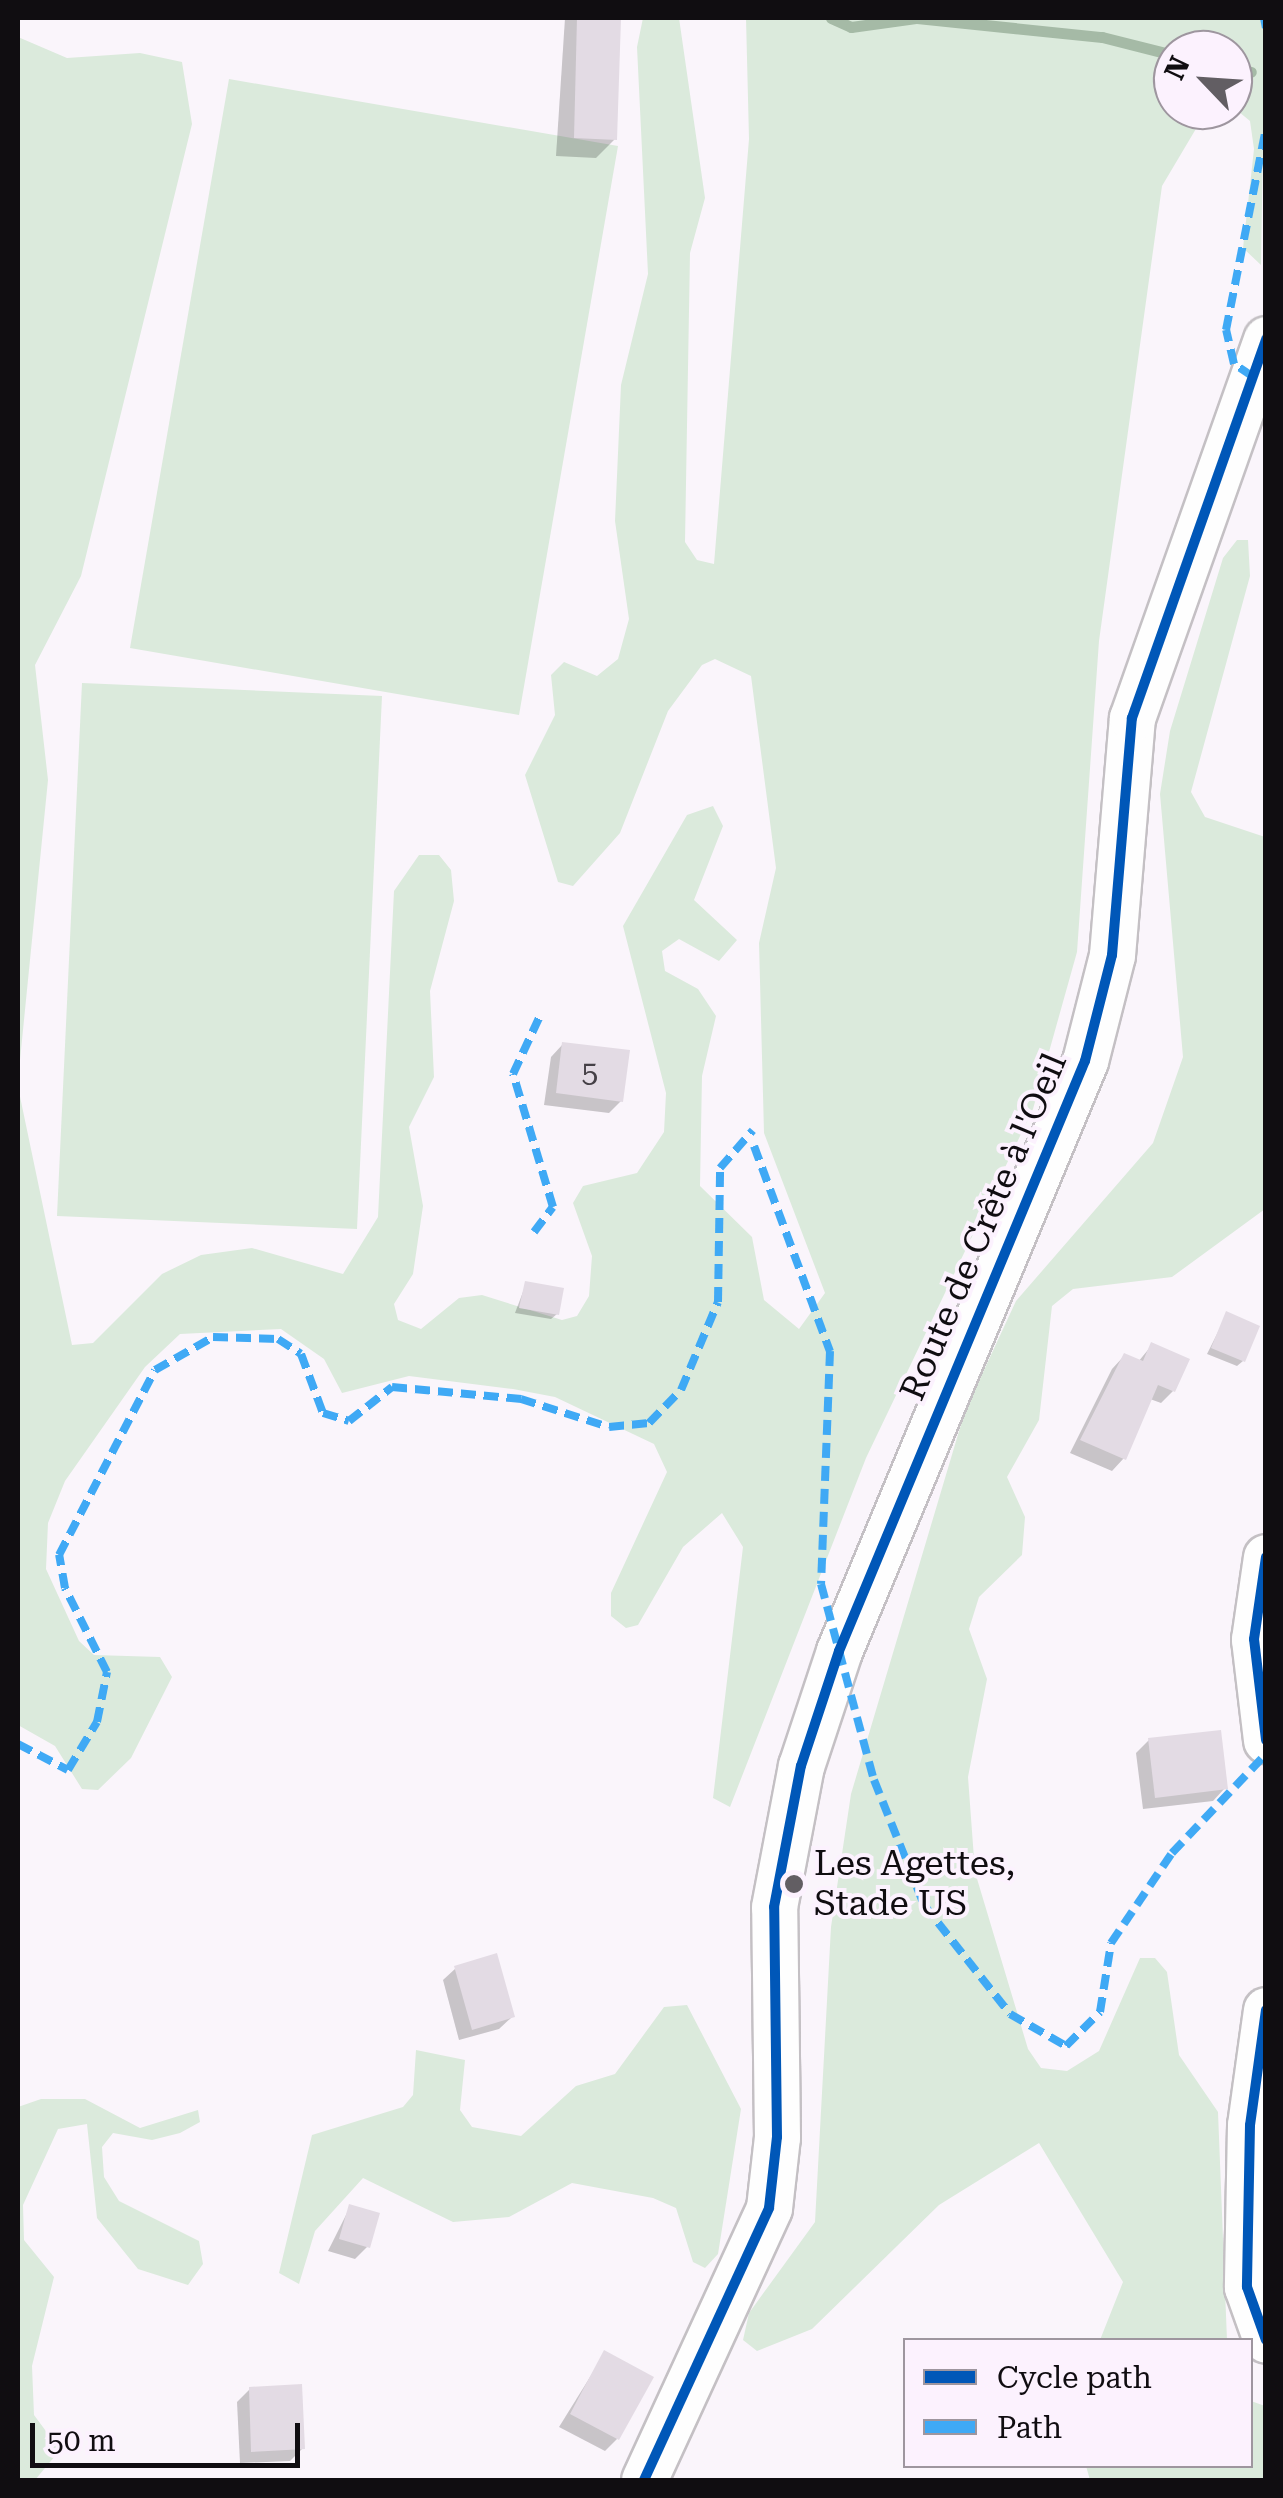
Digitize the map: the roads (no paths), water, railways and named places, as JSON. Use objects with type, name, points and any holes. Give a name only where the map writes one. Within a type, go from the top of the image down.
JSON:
[{"type":"street","name":"Route de Crête à l'Oeil","points":[[644,2480],[753,2257],[778,2137],[774,1920],[800,1766],[838,1651],[1086,1062],[1112,955],[1132,718],[1255,401],[1266,340]]},
{"type":"street","points":[[1266,1557],[1254,1639],[1266,1740]]},
{"type":"street","points":[[1266,2010],[1250,2124],[1247,2287],[1266,2340]]},
{"type":"waterway","points":[[831,18],[851,27],[917,18],[1102,37],[1153,50]]},
{"type":"place","name":"Les Agettes, Stade US","points":[[794,1884]]}]
